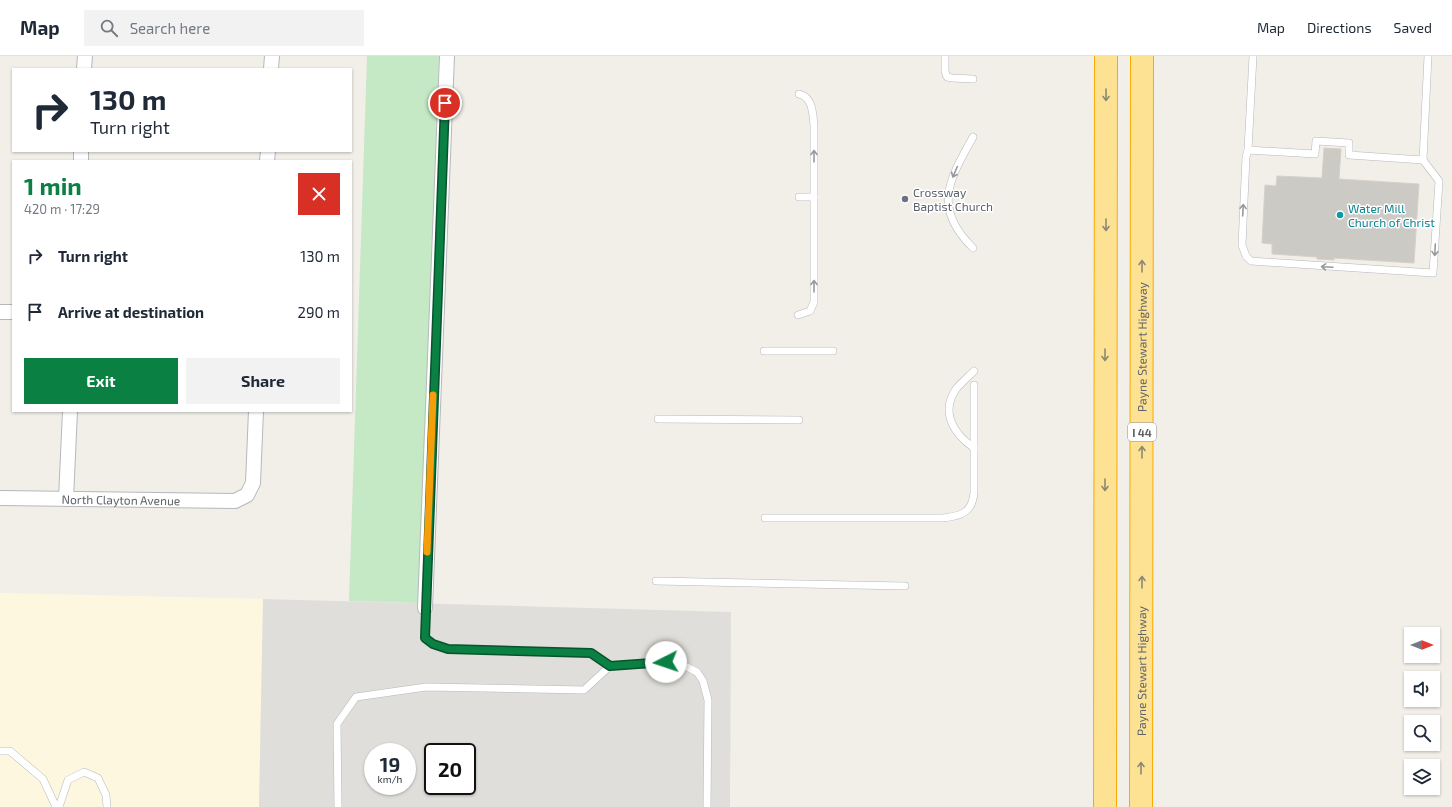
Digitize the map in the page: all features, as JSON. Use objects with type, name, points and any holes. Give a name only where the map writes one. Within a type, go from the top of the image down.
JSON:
[{"type":"highway","points":[[1105,807],[1106,56]]},
{"type":"highway","name":"Payne Stewart Highway","points":[[1141,807],[1142,56]]},
{"type":"street","points":[[84,68],[85,56]]},
{"type":"street","points":[[272,56],[272,68]]},
{"type":"street","points":[[425,608],[447,56]]},
{"type":"street","points":[[0,312],[12,312]]},
{"type":"street","points":[[66,500],[70,412]]},
{"type":"street","name":"North Clayton Avenue","points":[[0,498],[232,502],[242,499],[250,491],[253,483],[256,412]]},
{"type":"lane","points":[[945,56],[945,71],[948,77],[973,79]]},
{"type":"lane","points":[[1253,56],[1242,245],[1248,259],[1257,262],[1433,273],[1439,181],[1423,160],[1428,56]]},
{"type":"lane","points":[[798,315],[810,311],[814,302],[814,126],[811,105],[806,98],[799,94]]},
{"type":"lane","points":[[973,137],[953,175],[950,185],[949,198],[949,210],[956,229],[973,248]]},
{"type":"lane","points":[[1315,154],[1316,141],[1350,143],[1349,155]]},
{"type":"lane","points":[[1248,150],[1315,154],[1323,156]]},
{"type":"lane","points":[[1341,157],[1349,155],[1423,160]]},
{"type":"lane","points":[[799,197],[814,197]]},
{"type":"lane","points":[[764,351],[833,351]]},
{"type":"lane","points":[[974,371],[957,388],[953,395],[950,416],[954,429],[958,435],[974,448]]},
{"type":"lane","points":[[765,518],[943,518],[957,515],[969,509],[973,501],[974,385]]},
{"type":"lane","points":[[658,419],[799,420]]},
{"type":"lane","points":[[656,581],[905,586]]},
{"type":"lane","points":[[425,608],[425,638],[433,644],[448,649],[591,653],[610,666],[666,662],[687,667],[696,672],[703,682],[708,700],[707,807]]},
{"type":"lane","points":[[338,807],[337,724],[356,697],[426,687],[584,690],[610,666]]},
{"type":"lane","points":[[0,751],[10,751],[43,779],[58,807]]},
{"type":"lane","points":[[58,807],[68,780],[84,772],[98,778],[106,795],[107,807]]},
{"type":"shaded area","points":[[0,593],[263,599],[259,807],[0,807]]},
{"type":"shaded area","points":[[263,599],[731,612],[730,807],[259,807]]},
{"type":"green space","points":[[367,56],[439,56],[418,603],[349,601]]},
{"type":"building","name":"Water Mill Church of Christ","points":[[1324,148],[1341,149],[1339,179],[1419,184],[1414,263],[1334,258],[1334,260],[1317,259],[1317,257],[1272,254],[1272,244],[1262,243],[1265,185],[1276,186],[1277,176],[1322,178]]},
{"type":"slow traffic","points":[[427,552],[433,395]]},
{"type":"place","name":"Crossway Baptist Church","points":[[905,199]]},
{"type":"place","name":"Water Mill Church of Christ","points":[[1340,215]]},
{"type":"route","points":[[445,103],[425,638],[433,644],[448,649],[591,653],[610,666],[666,662]]}]
